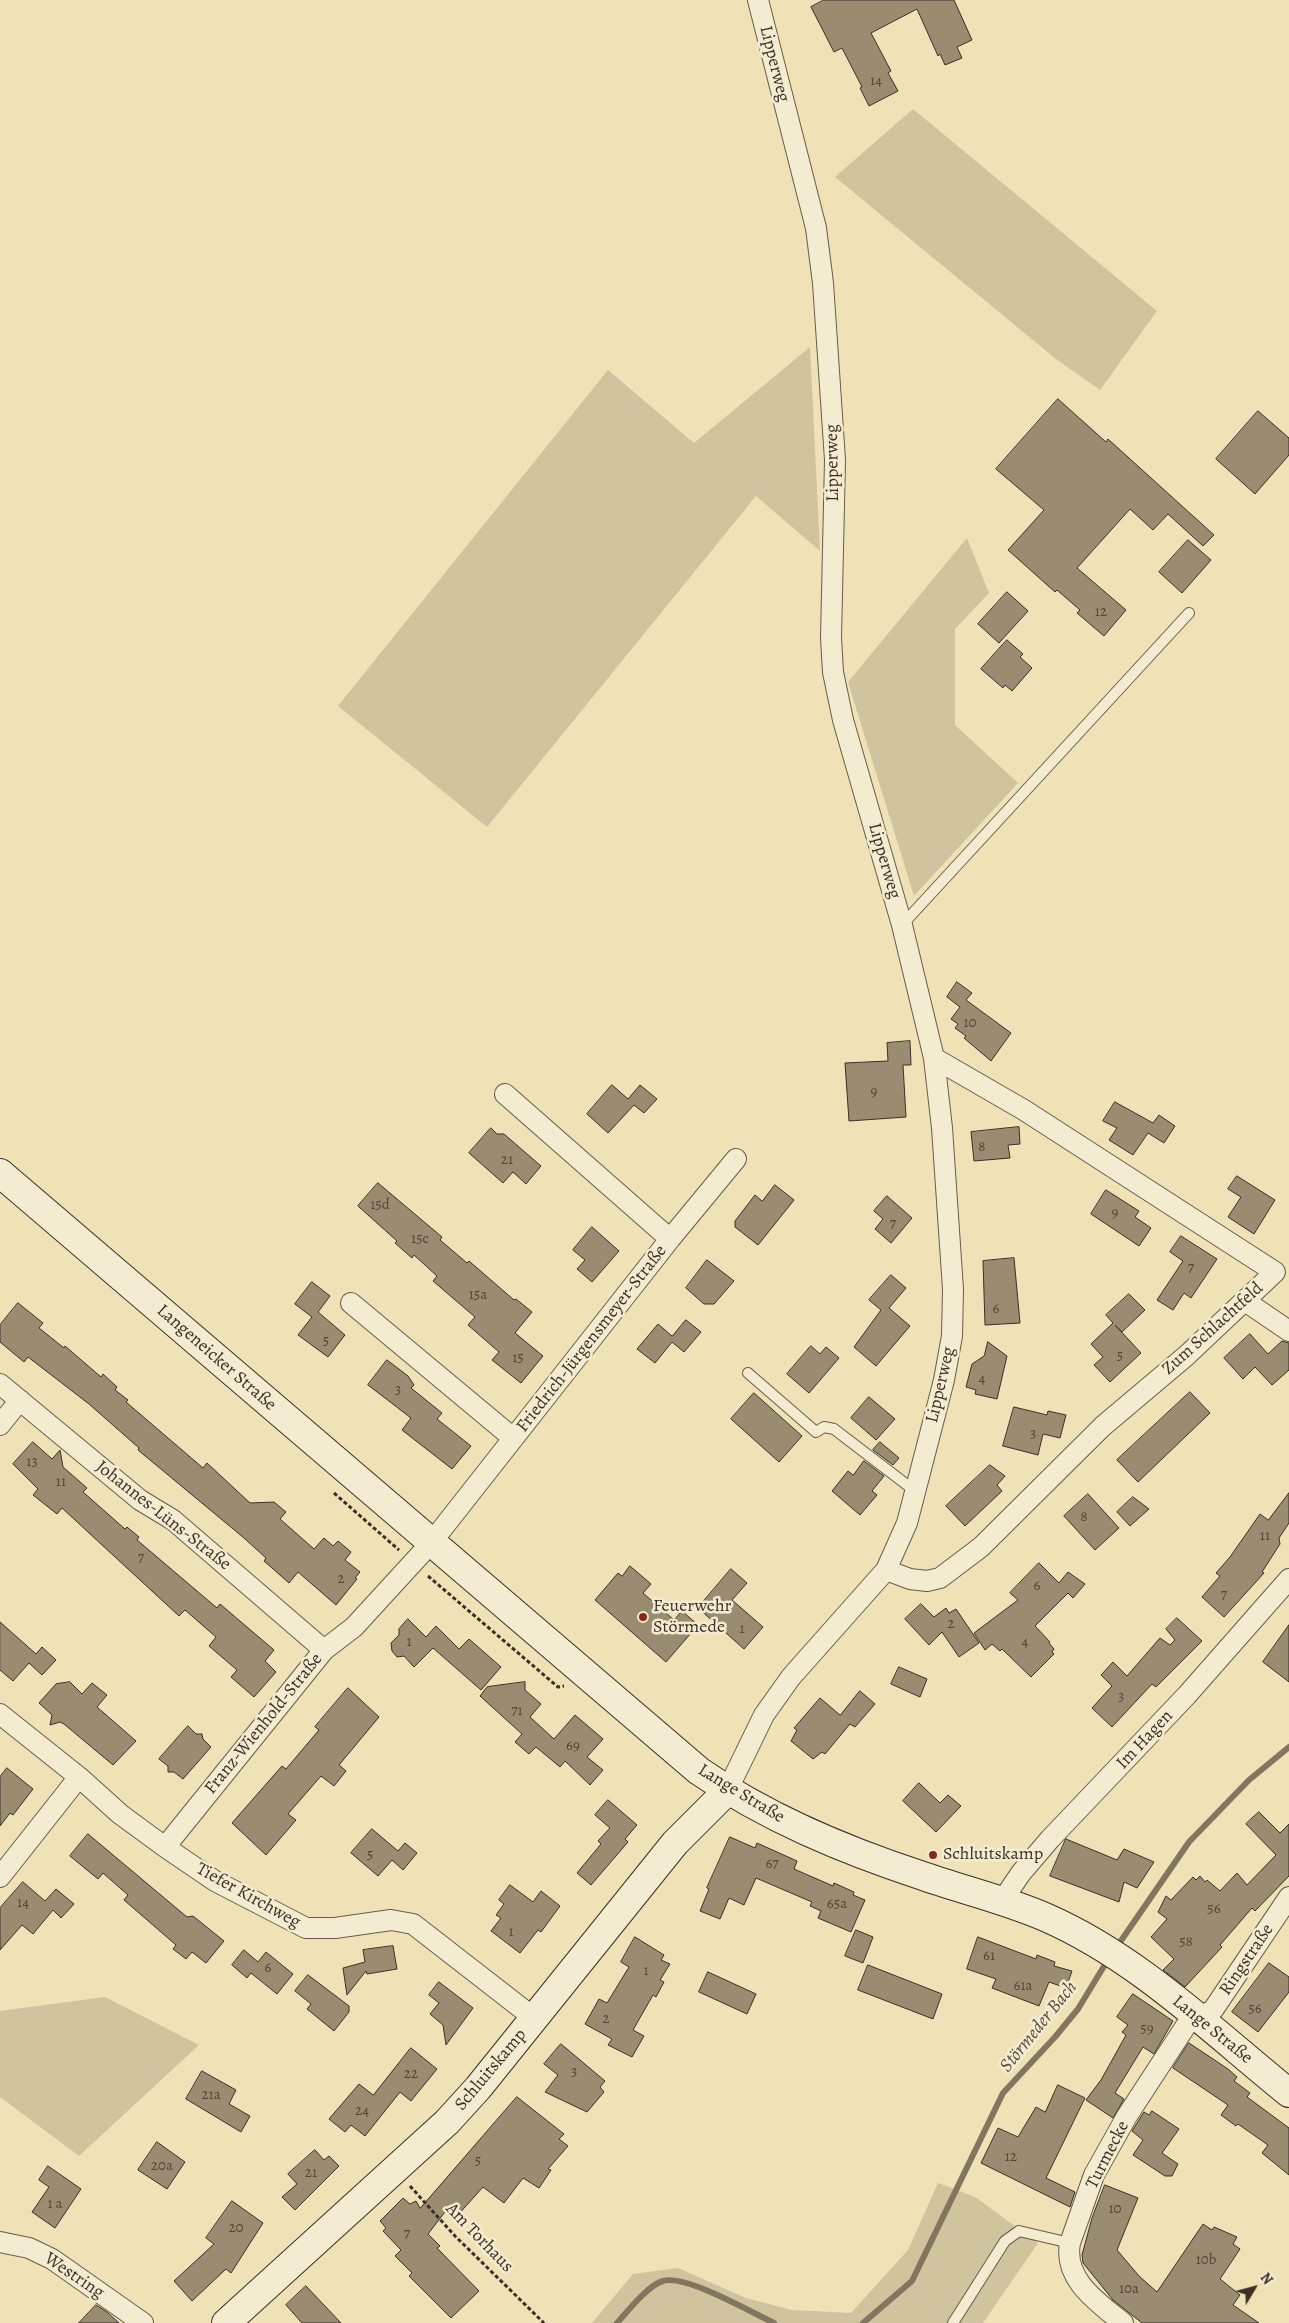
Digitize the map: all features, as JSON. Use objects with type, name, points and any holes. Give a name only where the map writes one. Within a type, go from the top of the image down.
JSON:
[{"type":"main road","name":"Langeneicker Straße","points":[[0,1174],[431,1543]]},
{"type":"main road","name":"Lange Straße","points":[[431,1543],[579,1666],[698,1771],[727,1791],[806,1832],[861,1855],[1044,1916],[1081,1934],[1133,1968],[1200,2017],[1289,2093]]},
{"type":"main road","name":"Schluitskamp","points":[[226,2323],[397,2170],[447,2122],[534,2018],[675,1843],[727,1791]]},
{"type":"street","name":"Lipperweg","points":[[727,1791],[764,1715],[791,1676],[886,1570],[907,1523],[944,1380],[952,1336],[953,1288],[950,1225],[934,1058],[902,925],[843,720],[833,672],[831,638],[835,460],[823,282],[816,228],[758,0]]},
{"type":"street","name":"Zum Schlachtfeld","points":[[886,1570],[910,1579],[927,1581],[940,1578],[981,1547],[1103,1426],[1186,1356],[1275,1272],[1024,1110],[934,1058]]},
{"type":"street","name":"Friedrich-Jürgensmeyer-Straße","points":[[505,1094],[670,1239]]},
{"type":"street","name":"Friedrich-Jürgensmeyer-Straße","points":[[431,1543],[670,1239],[736,1159]]},
{"type":"street","points":[[1245,1301],[1289,1331]]},
{"type":"street","name":"Friedrich-Jürgensmeyer-Straße","points":[[351,1303],[513,1438]]},
{"type":"street","name":"Johannes-Lüns-Straße","points":[[0,1384],[140,1500],[173,1520],[324,1650]]},
{"type":"street","points":[[0,1425],[20,1400]]},
{"type":"street","name":"Franz-Wienhold-Straße","points":[[165,1847],[324,1650],[354,1627],[431,1543]]},
{"type":"street","name":"Im Hagen","points":[[1002,1901],[1021,1873],[1050,1839],[1186,1695],[1289,1579]]},
{"type":"street","name":"Tiefer Kirchweg","points":[[0,1714],[79,1777],[120,1814],[215,1881],[306,1928],[335,1928],[391,1920],[413,1924],[534,2018]]},
{"type":"street","points":[[0,1878],[79,1777]]},
{"type":"street","name":"Ringstraße","points":[[1200,2017],[1213,2010],[1289,1897]]},
{"type":"street","name":"Turmecke","points":[[1123,2323],[1096,2301],[1081,2285],[1071,2270],[1068,2252],[1070,2244],[1094,2175],[1118,2132],[1187,2024],[1200,2017]]},
{"type":"street","name":"Westring","points":[[0,2242],[29,2248],[52,2259],[143,2323]]},
{"type":"lane","name":"Lipperweg","points":[[902,925],[1189,613]]},
{"type":"lane","points":[[748,1373],[816,1432],[824,1427],[834,1430],[915,1491]]},
{"type":"lane","points":[[953,2323],[1005,2241],[1019,2232],[1070,2244]]},
{"type":"path","name":"Am Torhaus","points":[[397,2170],[454,2236],[544,2323]]},
{"type":"shaded area","points":[[913,109],[1157,311],[1100,390],[1056,359],[835,177]]},
{"type":"shaded area","points":[[810,347],[820,551],[756,496],[487,827],[338,706],[608,370],[694,443]]},
{"type":"shaded area","points":[[967,538],[989,593],[955,629],[955,725],[1018,783],[914,896],[848,682]]},
{"type":"shaded area","points":[[105,1997],[199,2045],[79,2156],[0,2097],[0,2011]]},
{"type":"shaded area","points":[[938,2183],[975,2197],[1038,2243],[983,2323],[592,2323],[633,2274],[678,2268],[746,2298],[792,2310],[851,2313],[908,2250]]},
{"type":"building","points":[[824,0],[954,0],[972,40],[957,47],[962,58],[945,65],[940,54],[938,56],[917,9],[871,33],[891,71],[888,73],[898,91],[869,106],[860,88],[862,87],[842,48],[834,52],[811,7]]},
{"type":"building","points":[[1058,399],[1106,442],[1108,439],[1214,535],[1203,546],[1168,514],[1153,530],[1130,509],[1077,568],[1126,610],[1104,636],[1077,613],[1080,610],[1057,590],[1055,592],[1008,550],[1044,510],[996,469]]},
{"type":"building","points":[[1258,411],[1289,438],[1289,455],[1255,494],[1216,459]]},
{"type":"building","points":[[1188,540],[1211,560],[1182,593],[1159,572]]},
{"type":"building","points":[[1007,592],[1028,611],[999,643],[978,624]]},
{"type":"building","points":[[1007,640],[1023,654],[1020,657],[1032,668],[1012,691],[1005,685],[1003,688],[981,669]]},
{"type":"building","points":[[957,982],[972,993],[966,1000],[1011,1033],[991,1061],[964,1038],[966,1036],[955,1028],[958,1024],[951,1019],[960,1007],[947,997]]},
{"type":"building","points":[[910,1041],[911,1065],[903,1065],[906,1117],[849,1121],[845,1063],[888,1061],[887,1043]]},
{"type":"building","points":[[612,1085],[628,1099],[640,1085],[657,1099],[644,1113],[634,1105],[608,1133],[587,1114]]},
{"type":"building","points":[[1115,1102],[1153,1123],[1159,1115],[1175,1126],[1164,1143],[1148,1133],[1133,1155],[1109,1140],[1117,1128],[1103,1121]]},
{"type":"building","points":[[1019,1127],[1020,1144],[1008,1145],[1010,1158],[974,1161],[971,1132]]},
{"type":"building","points":[[491,1128],[497,1134],[504,1134],[541,1166],[526,1184],[513,1172],[503,1183],[469,1153]]},
{"type":"building","points":[[1237,1176],[1275,1200],[1254,1234],[1228,1217],[1241,1197],[1228,1189]]},
{"type":"building","points":[[378,1183],[442,1237],[440,1240],[467,1263],[469,1261],[514,1300],[516,1299],[532,1312],[515,1333],[543,1356],[521,1383],[492,1360],[499,1352],[468,1325],[475,1317],[433,1281],[437,1276],[414,1255],[412,1258],[395,1243],[397,1241],[358,1206]]},
{"type":"building","points":[[775,1185],[794,1200],[758,1245],[735,1227],[735,1221],[755,1195],[762,1201]]},
{"type":"building","points":[[1106,1190],[1139,1211],[1135,1217],[1151,1228],[1139,1246],[1091,1214]]},
{"type":"building","points":[[887,1196],[912,1218],[891,1243],[875,1229],[883,1219],[874,1211]]},
{"type":"building","points":[[592,1227],[619,1251],[592,1282],[577,1269],[585,1260],[573,1250]]},
{"type":"building","points":[[1181,1236],[1217,1259],[1191,1298],[1184,1293],[1173,1310],[1157,1300],[1183,1261],[1170,1252]]},
{"type":"building","points":[[1014,1258],[1020,1323],[985,1325],[983,1261]]},
{"type":"building","points":[[707,1260],[734,1281],[714,1304],[704,1304],[686,1288]]},
{"type":"building","points":[[891,1275],[906,1288],[889,1308],[910,1326],[876,1366],[854,1347],[881,1310],[869,1300]]},
{"type":"building","points":[[312,1282],[330,1296],[318,1312],[345,1335],[328,1357],[298,1335],[312,1317],[295,1304]]},
{"type":"building","points":[[1129,1294],[1145,1310],[1122,1332],[1115,1325],[1141,1353],[1110,1382],[1094,1365],[1103,1357],[1091,1344],[1113,1323],[1106,1315]]},
{"type":"building","points":[[18,1303],[43,1323],[39,1328],[64,1348],[65,1346],[101,1377],[103,1374],[117,1387],[115,1390],[128,1400],[126,1402],[203,1468],[207,1463],[250,1503],[274,1502],[286,1512],[280,1519],[314,1549],[324,1538],[333,1546],[338,1541],[351,1552],[345,1560],[360,1572],[355,1578],[357,1579],[336,1605],[298,1572],[289,1583],[264,1561],[266,1558],[244,1538],[138,1450],[139,1448],[89,1404],[28,1357],[24,1362],[0,1342],[0,1325]]},
{"type":"building","points":[[686,1320],[701,1332],[684,1352],[672,1342],[655,1363],[637,1349],[658,1324],[672,1336]]},
{"type":"building","points":[[1250,1334],[1268,1354],[1282,1341],[1289,1343],[1289,1370],[1272,1385],[1255,1367],[1243,1379],[1224,1358]]},
{"type":"building","points":[[988,1342],[1007,1356],[997,1399],[975,1394],[976,1390],[966,1387],[972,1364],[984,1356]]},
{"type":"building","points":[[811,1346],[820,1354],[826,1347],[839,1358],[809,1393],[787,1374]]},
{"type":"building","points":[[387,1360],[408,1376],[414,1385],[411,1388],[442,1413],[437,1419],[471,1446],[452,1469],[402,1430],[411,1418],[368,1385]]},
{"type":"building","points":[[1190,1392],[1210,1413],[1138,1482],[1117,1460]]},
{"type":"building","points":[[754,1393],[802,1436],[779,1462],[731,1419]]},
{"type":"building","points":[[869,1397],[895,1419],[876,1440],[851,1418]]},
{"type":"building","points":[[1014,1407],[1047,1415],[1048,1411],[1066,1415],[1060,1438],[1043,1434],[1038,1455],[1003,1446]]},
{"type":"building","points":[[33,1442],[52,1459],[60,1450],[63,1467],[87,1488],[83,1492],[125,1529],[127,1527],[139,1537],[137,1540],[217,1608],[220,1604],[274,1650],[265,1661],[276,1672],[254,1697],[231,1677],[237,1670],[209,1646],[216,1637],[185,1610],[179,1616],[62,1508],[57,1514],[33,1495],[38,1489],[13,1464]]},
{"type":"building","points":[[880,1442],[899,1458],[893,1465],[873,1450]]},
{"type":"building","points":[[864,1461],[884,1476],[872,1491],[877,1495],[860,1515],[832,1491],[848,1471],[853,1475]]},
{"type":"building","points":[[990,1465],[1005,1476],[997,1485],[1002,1491],[965,1526],[946,1506]]},
{"type":"building","points":[[1289,1493],[1289,1523],[1279,1538],[1280,1544],[1262,1572],[1264,1573],[1224,1617],[1202,1597],[1220,1576],[1216,1573],[1230,1557],[1260,1514],[1268,1520]]},
{"type":"building","points":[[1088,1494],[1119,1528],[1095,1550],[1064,1516]]},
{"type":"building","points":[[1133,1497],[1149,1509],[1130,1526],[1117,1512]]},
{"type":"building","points":[[1039,1563],[1059,1583],[1068,1572],[1085,1584],[1073,1598],[1068,1593],[1035,1626],[1050,1642],[1054,1649],[1052,1652],[1054,1654],[1031,1677],[1002,1649],[1000,1651],[992,1644],[985,1650],[974,1633],[1018,1600],[1010,1593]]},
{"type":"building","name":"Feuerwehr Störmede","points":[[630,1566],[651,1584],[643,1593],[674,1620],[682,1611],[698,1625],[666,1662],[595,1600],[618,1573],[622,1576]]},
{"type":"building","points":[[731,1569],[747,1583],[732,1600],[763,1627],[744,1649],[698,1608]]},
{"type":"building","points":[[921,1604],[934,1617],[946,1608],[949,1613],[956,1609],[979,1643],[959,1657],[942,1632],[929,1645],[905,1619]]},
{"type":"building","points":[[1177,1618],[1202,1641],[1156,1687],[1152,1684],[1112,1727],[1092,1708],[1112,1686],[1101,1675],[1113,1662],[1127,1676],[1160,1638],[1170,1645],[1175,1640],[1166,1629]]},
{"type":"building","points":[[408,1619],[426,1637],[436,1626],[459,1649],[469,1639],[501,1667],[481,1690],[433,1648],[414,1667],[404,1656],[397,1657],[392,1651],[391,1643],[399,1635],[399,1629]]},
{"type":"building","points":[[0,1622],[36,1654],[42,1647],[56,1660],[42,1675],[29,1663],[13,1681],[0,1670]]},
{"type":"building","points":[[1289,1625],[1289,1682],[1263,1662]]},
{"type":"building","points":[[899,1667],[927,1679],[920,1697],[891,1684]]},
{"type":"building","points":[[70,1682],[82,1694],[92,1683],[107,1695],[97,1707],[136,1741],[113,1765],[64,1724],[60,1722],[50,1725],[52,1715],[39,1703],[56,1684]]},
{"type":"building","points":[[525,1682],[525,1690],[541,1704],[530,1717],[554,1739],[575,1715],[603,1739],[587,1757],[603,1770],[590,1785],[565,1761],[560,1767],[536,1747],[529,1754],[515,1742],[522,1734],[480,1696],[487,1687]]},
{"type":"building","points":[[348,1688],[379,1717],[339,1765],[346,1771],[334,1786],[321,1776],[288,1814],[296,1820],[266,1855],[232,1823],[282,1766],[286,1769],[319,1730],[315,1727]]},
{"type":"building","points":[[860,1691],[875,1704],[855,1727],[850,1724],[825,1754],[822,1752],[813,1759],[791,1741],[797,1730],[794,1728],[820,1698],[840,1715]]},
{"type":"building","points":[[188,1726],[196,1734],[202,1734],[203,1739],[211,1747],[183,1779],[174,1772],[168,1772],[168,1766],[159,1759]]},
{"type":"building","points":[[7,1768],[33,1789],[13,1815],[10,1813],[0,1826],[0,1777]]},
{"type":"building","points":[[919,1783],[940,1803],[948,1795],[961,1806],[936,1832],[903,1801]]},
{"type":"building","points":[[608,1800],[637,1825],[625,1839],[628,1842],[591,1885],[577,1873],[601,1844],[598,1841],[610,1828],[595,1815]]},
{"type":"building","points":[[1259,1812],[1280,1833],[1289,1824],[1289,1876],[1255,1911],[1252,1908],[1220,1945],[1222,1947],[1185,1987],[1163,1970],[1174,1959],[1151,1937],[1167,1919],[1158,1912],[1166,1896],[1171,1900],[1193,1877],[1196,1880],[1200,1876],[1205,1882],[1207,1880],[1220,1891],[1237,1873],[1247,1885],[1276,1855],[1246,1824]]},
{"type":"building","points":[[372,1829],[398,1851],[405,1843],[417,1853],[403,1870],[392,1860],[378,1876],[351,1853]]},
{"type":"building","points":[[88,1834],[187,1917],[193,1916],[224,1941],[206,1963],[192,1952],[186,1959],[173,1949],[176,1945],[124,1900],[128,1895],[103,1873],[98,1879],[70,1856]]},
{"type":"building","points":[[730,1837],[755,1848],[757,1843],[797,1861],[794,1869],[833,1886],[834,1883],[854,1892],[853,1895],[865,1900],[851,1932],[818,1918],[821,1911],[810,1906],[812,1902],[756,1878],[744,1905],[729,1898],[720,1919],[700,1911],[709,1889],[707,1888]]},
{"type":"building","points":[[1066,1839],[1117,1860],[1124,1849],[1154,1862],[1137,1888],[1124,1882],[1119,1902],[1050,1876]]},
{"type":"building","points":[[23,1882],[45,1901],[56,1889],[74,1904],[61,1918],[53,1910],[33,1934],[22,1925],[0,1950],[0,1908]]},
{"type":"building","points":[[510,1885],[533,1902],[541,1891],[560,1906],[541,1932],[538,1930],[520,1953],[491,1931],[501,1918],[496,1915],[504,1904],[499,1900]]},
{"type":"building","points":[[856,1930],[873,1937],[863,1963],[845,1956]]},
{"type":"building","points":[[635,1937],[664,1955],[661,1960],[670,1964],[660,1980],[664,1982],[656,1997],[653,1995],[633,2030],[644,2036],[632,2057],[608,2045],[612,2039],[585,2024],[599,1999],[607,2003],[629,1967],[621,1962]]},
{"type":"building","points":[[978,1937],[1036,1959],[1037,1955],[1055,1962],[1054,1966],[1072,1971],[1066,1988],[1049,1982],[1039,2006],[992,1988],[996,1979],[967,1969]]},
{"type":"building","points":[[393,1946],[397,1969],[367,1974],[366,1971],[347,1995],[343,1968],[365,1962],[363,1950]]},
{"type":"building","points":[[244,1950],[258,1962],[266,1952],[293,1974],[277,1994],[251,1973],[247,1978],[232,1965]]},
{"type":"building","points":[[1269,1963],[1289,1977],[1289,1992],[1258,2032],[1232,2012]]},
{"type":"building","points":[[868,1965],[942,1994],[933,2019],[858,1990]]},
{"type":"building","points":[[708,1972],[756,1994],[747,2014],[699,1992]]},
{"type":"building","points":[[308,1975],[349,2006],[349,2012],[334,2031],[307,2009],[311,2004],[295,1991]]},
{"type":"building","points":[[439,1982],[473,2008],[446,2045],[443,2025],[430,2014],[439,2003],[429,1995]]},
{"type":"building","points":[[1133,1994],[1173,2021],[1154,2054],[1143,2047],[1115,2093],[1124,2099],[1113,2118],[1086,2100],[1101,2080],[1126,2035],[1122,2032],[1128,2025],[1117,2017]]},
{"type":"building","points":[[1189,2043],[1228,2069],[1237,2077],[1234,2081],[1250,2093],[1247,2097],[1289,2128],[1289,2175],[1262,2153],[1268,2145],[1238,2124],[1236,2126],[1221,2115],[1228,2105],[1173,2068]]},
{"type":"building","points":[[561,2044],[605,2081],[600,2087],[604,2092],[587,2112],[545,2092],[558,2075],[544,2064]]},
{"type":"building","points":[[411,2048],[437,2069],[411,2101],[400,2092],[365,2136],[351,2125],[345,2132],[329,2119],[359,2084],[373,2095]]},
{"type":"building","points":[[202,2071],[236,2090],[229,2104],[250,2116],[241,2132],[186,2099]]},
{"type":"building","points":[[1058,2085],[1085,2098],[1046,2178],[1075,2192],[1070,2207],[981,2163],[998,2128],[1018,2137],[1036,2107],[1045,2112]]},
{"type":"building","points":[[517,2097],[564,2134],[559,2139],[568,2146],[548,2169],[551,2170],[539,2188],[523,2178],[504,2203],[483,2187],[457,2216],[448,2208],[428,2234],[440,2246],[437,2248],[479,2291],[451,2318],[409,2276],[412,2273],[395,2256],[401,2250],[383,2231],[386,2228],[380,2221],[403,2198],[410,2204],[416,2201],[420,2208]]},
{"type":"building","points":[[1152,2111],[1179,2129],[1162,2153],[1178,2164],[1172,2176],[1165,2176],[1133,2155],[1143,2140],[1132,2131],[1144,2112],[1149,2115]]},
{"type":"building","points":[[157,2142],[185,2162],[167,2189],[138,2170]]},
{"type":"building","points":[[315,2150],[324,2160],[329,2156],[339,2166],[295,2210],[282,2197],[297,2184],[288,2174]]},
{"type":"building","points":[[48,2166],[81,2189],[55,2228],[32,2212],[49,2187],[39,2180]]},
{"type":"building","points":[[1105,2185],[1138,2198],[1117,2250],[1139,2276],[1157,2292],[1203,2224],[1212,2230],[1214,2227],[1237,2237],[1233,2244],[1240,2249],[1220,2279],[1240,2295],[1233,2305],[1259,2323],[1142,2323],[1113,2300],[1083,2263],[1082,2255],[1092,2218]]},
{"type":"building","points":[[232,2201],[263,2223],[231,2273],[226,2269],[192,2301],[174,2281],[214,2244],[206,2238]]},
{"type":"building","points":[[306,2286],[341,2323],[302,2323],[286,2305]]},
{"type":"building","points":[[96,2305],[107,2312],[119,2323],[79,2323]]},
{"type":"waterway","name":"Störmeder Bach","points":[[1116,1948],[1189,1842],[1249,1780],[1289,1747]]},
{"type":"waterway","name":"Störmeder Bach","points":[[863,2323],[912,2281],[1003,2093],[1078,2009],[1109,1958]]},
{"type":"waterway","name":"Störmeder Bach","points":[[617,2323],[638,2299],[651,2288],[663,2281],[673,2280],[702,2288],[774,2323]]},
{"type":"place","name":"Feuerwehr Störmede","points":[[643,1617]]},
{"type":"place","name":"Schluitskamp","points":[[933,1855]]}]
